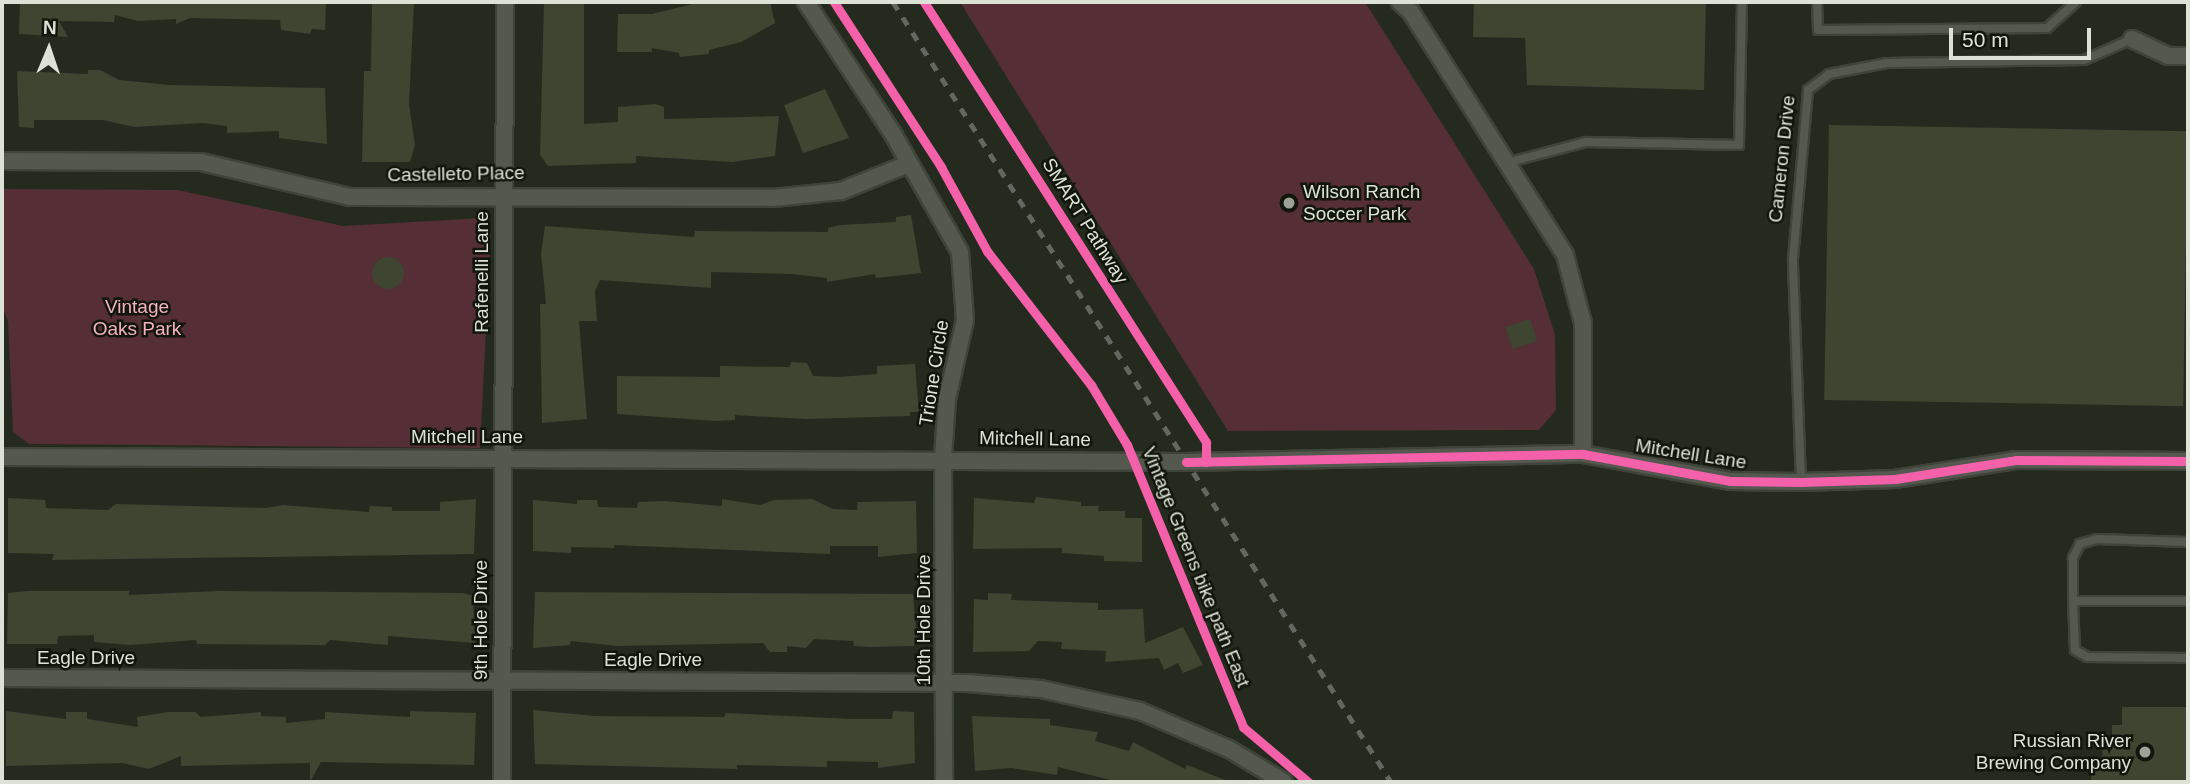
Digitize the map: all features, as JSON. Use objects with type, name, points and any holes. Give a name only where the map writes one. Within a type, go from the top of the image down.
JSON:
[{"type":"street","name":"Rafenelli Lane","points":[[502,458],[505,2]]},
{"type":"street","name":"Trione Circle","points":[[806,2],[908,163],[960,252],[965,320],[947,399],[943,458]]},
{"type":"street","points":[[1400,2],[1411,12],[1565,255],[1583,323],[1586,363],[1583,454]]},
{"type":"street","points":[[2132,39],[2168,55],[2188,56]]},
{"type":"street","name":"Castelleto Place","points":[[2,161],[201,162],[350,197],[504,194],[773,198],[841,191],[908,163]]},
{"type":"street","name":"Mitchell Lane","points":[[2,457],[943,458],[1186,462],[1583,454],[1730,481],[1801,482],[1895,479],[2016,460],[2188,461]]},
{"type":"street","name":"9th Hole Drive","points":[[502,458],[502,782]]},
{"type":"street","name":"10th Hole Drive","points":[[943,458],[944,782]]},
{"type":"street","name":"Eagle Drive","points":[[2,678],[945,682],[1041,689],[1140,712],[1229,749],[1284,782]]},
{"type":"lane","points":[[1506,163],[1586,142],[1739,145],[1742,2]]},
{"type":"lane","points":[[1817,2],[1818,30],[2047,28],[2076,2]]},
{"type":"lane","name":"Cameron Drive","points":[[1801,482],[1793,259],[1808,90],[1829,74],[1887,63],[2084,60],[2132,39]]},
{"type":"lane","points":[[2188,542],[2097,539],[2080,544],[2073,558],[2075,650],[2087,657],[2188,658]]},
{"type":"lane","points":[[2073,601],[2188,600]]},
{"type":"green space","name":"Wilson Ranch Soccer Park","points":[[960,2],[1365,2],[1534,269],[1555,335],[1556,410],[1539,430],[1228,431]]},
{"type":"green space","name":"Vintage Oaks Park","points":[[2,189],[178,190],[343,226],[483,218],[491,232],[480,448],[29,444],[13,432],[8,321],[2,307]]},
{"type":"building","points":[[20,2],[326,2],[325,30],[312,29],[310,34],[281,30],[280,20],[190,18],[176,24],[176,19],[138,21],[115,15],[114,22],[59,21],[68,37],[19,34]]},
{"type":"building","points":[[372,2],[414,2],[409,104],[415,145],[410,162],[362,162],[364,71],[371,71]]},
{"type":"building","points":[[544,2],[584,2],[584,124],[618,122],[618,107],[656,104],[664,107],[664,119],[779,116],[775,156],[732,162],[636,156],[636,163],[548,166],[540,155]]},
{"type":"building","points":[[701,2],[770,2],[775,23],[741,42],[709,50],[709,54],[680,57],[679,53],[652,48],[652,52],[617,52],[618,14],[652,14]]},
{"type":"building","points":[[1474,2],[1706,2],[1704,90],[1527,85],[1525,38],[1473,37]]},
{"type":"building","points":[[88,70],[100,70],[119,80],[170,85],[325,88],[327,144],[279,138],[279,131],[227,133],[227,126],[203,123],[134,127],[103,120],[34,120],[34,128],[19,127],[17,71],[88,74]]},
{"type":"building","points":[[825,89],[849,138],[803,153],[784,105]]},
{"type":"building","points":[[1829,125],[2188,131],[2183,406],[1824,400]]},
{"type":"building","points":[[911,215],[921,273],[876,278],[875,274],[827,282],[827,278],[792,274],[711,272],[711,288],[600,280],[595,291],[597,321],[579,321],[587,419],[542,423],[540,304],[546,304],[541,253],[545,226],[694,237],[695,231],[828,232],[828,228],[840,225],[896,222],[896,217]]},
{"type":"building","points":[[388,257],[399,262],[404,273],[399,284],[388,289],[377,284],[372,273],[377,262]]},
{"type":"building","points":[[1530,319],[1537,341],[1512,349],[1505,327]]},
{"type":"building","points":[[791,362],[807,363],[813,376],[839,377],[877,374],[877,366],[915,364],[919,412],[910,412],[910,416],[806,419],[735,415],[735,420],[716,421],[617,414],[617,376],[720,377],[720,366],[790,367]]},
{"type":"building","points":[[1036,497],[1081,502],[1081,506],[1099,506],[1098,511],[1125,511],[1125,518],[1142,518],[1142,562],[1104,561],[1104,556],[1062,553],[1062,548],[973,549],[974,498],[1034,503]]},
{"type":"building","points":[[8,498],[45,500],[46,508],[108,510],[116,504],[266,508],[283,505],[369,512],[370,506],[392,507],[392,511],[440,511],[440,502],[476,499],[474,554],[52,560],[54,554],[8,553]]},
{"type":"building","points":[[722,499],[760,505],[774,500],[812,499],[833,509],[857,510],[858,502],[916,501],[917,553],[878,557],[878,546],[830,546],[830,554],[614,545],[614,548],[571,547],[571,553],[533,551],[533,500],[577,504],[577,500],[597,500],[598,507],[637,508],[638,502],[665,501],[722,506]]},
{"type":"building","points":[[129,591],[129,595],[217,591],[463,593],[473,596],[475,643],[388,636],[388,645],[330,640],[325,645],[197,644],[196,640],[130,645],[94,642],[94,635],[58,636],[57,644],[7,644],[8,593]]},
{"type":"building","points":[[535,592],[913,594],[917,639],[914,646],[871,647],[854,646],[853,641],[814,639],[806,648],[787,646],[787,652],[770,652],[763,643],[618,646],[571,641],[570,645],[533,648]]},
{"type":"building","points":[[988,593],[1012,594],[1011,600],[1098,603],[1098,610],[1143,609],[1145,643],[1183,627],[1203,665],[1183,673],[1178,663],[1164,670],[1159,658],[1105,662],[1106,651],[1061,649],[1062,642],[1038,641],[1029,651],[973,652],[974,599],[988,600]]},
{"type":"building","name":"Russian River Brewing Company","points":[[2122,707],[2188,707],[2188,782],[2091,782],[2092,762],[2102,761],[2103,742],[2112,742],[2112,725],[2122,725]]},
{"type":"building","points":[[533,710],[595,716],[724,717],[726,713],[852,719],[892,719],[893,711],[914,712],[915,763],[878,768],[878,762],[827,761],[827,767],[737,765],[737,769],[535,764]]},
{"type":"building","points":[[6,711],[66,719],[66,712],[87,712],[87,719],[138,727],[137,717],[168,712],[195,712],[201,717],[261,712],[261,716],[286,717],[286,723],[325,719],[325,712],[410,717],[410,711],[476,713],[474,765],[321,762],[310,782],[310,763],[181,766],[181,756],[149,769],[122,763],[6,766]]},
{"type":"building","points":[[972,716],[1050,719],[1050,725],[1098,732],[1095,741],[1129,751],[1133,742],[1185,769],[1187,765],[1230,782],[1119,782],[1058,767],[1057,775],[1011,768],[975,771]]},
{"type":"railway","points":[[893,2],[1391,782]]},
{"type":"cycle path","name":"Vintage Greens bike path East","points":[[834,2],[941,167],[987,251],[1091,385],[1127,445],[1243,727],[1308,782]]},
{"type":"cycle path","name":"SMART Pathway","points":[[924,2],[1206,442],[1206,462]]},
{"type":"cycle path","points":[[1186,462],[1583,454],[1730,481],[1801,482],[1895,479],[2016,460],[2188,461]]},
{"type":"place","name":"Wilson Ranch Soccer Park","points":[[1289,203]]},
{"type":"place","name":"Russian River Brewing Company","points":[[2145,752]]}]
